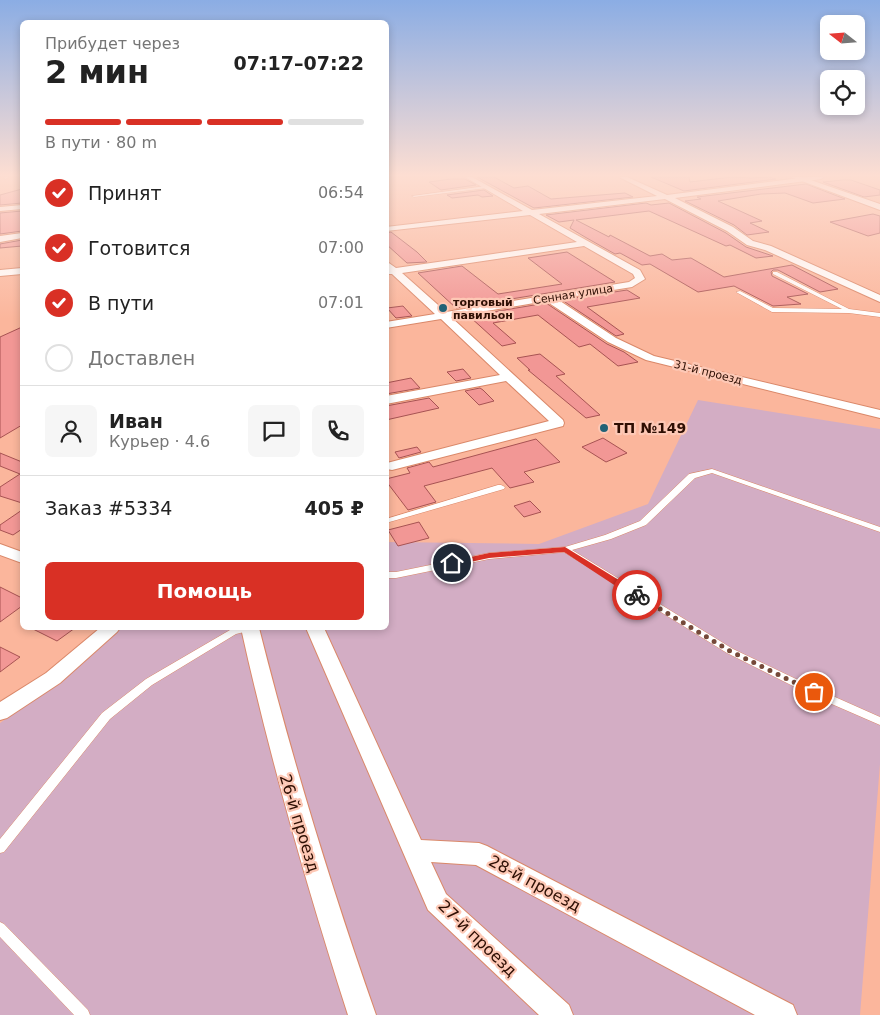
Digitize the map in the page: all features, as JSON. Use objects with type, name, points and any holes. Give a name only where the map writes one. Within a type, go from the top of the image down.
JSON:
[{"type":"street","points":[[389,229],[426,224]]},
{"type":"street","points":[[554,224],[586,243]]},
{"type":"street","points":[[721,224],[750,243],[768,248],[880,298]]},
{"type":"street","points":[[0,239],[20,236]]},
{"type":"street","points":[[389,269],[586,243]]},
{"type":"street","name":"Сенная улица","points":[[389,324],[632,284],[640,279],[637,272],[586,243]]},
{"type":"street","points":[[389,269],[443,315],[558,423],[392,466]]},
{"type":"street","points":[[0,273],[20,270]]},
{"type":"street","name":"31-й проезд","points":[[548,298],[612,340],[650,358],[880,414]]},
{"type":"street","points":[[389,399],[509,377]]},
{"type":"street","points":[[0,549],[20,557]]},
{"type":"street","points":[[0,712],[52,678],[108,630]]},
{"type":"street","name":"26-й проезд","points":[[250,630],[288,783],[329,917],[362,1015]]},
{"type":"street","points":[[316,630],[414,850]]},
{"type":"street","name":"27-й проезд","points":[[414,850],[437,902],[559,1015]]},
{"type":"street","name":"28-й проезд","points":[[414,850],[479,854],[783,1015]]},
{"type":"lane","points":[[775,273],[849,311]]},
{"type":"lane","points":[[738,292],[772,310],[849,311],[880,315]]},
{"type":"lane","points":[[389,575],[489,556],[565,549],[608,537],[643,523],[692,476],[712,471],[880,530]]},
{"type":"lane","points":[[389,521],[501,487]]},
{"type":"lane","points":[[565,549],[730,651],[814,692],[880,721]]},
{"type":"lane","points":[[0,848],[106,716],[149,682],[232,632],[241,630]]},
{"type":"lane","points":[[0,928],[83,1015]]},
{"type":"shaded area","points":[[698,400],[880,429],[880,764],[860,1015],[0,1015],[0,723],[63,678],[119,630],[389,630],[389,542],[539,544],[648,504]]},
{"type":"building","points":[[0,224],[20,224],[20,231],[0,234]]},
{"type":"building","points":[[572,224],[584,224],[609,237],[610,235],[650,256],[662,254],[672,260],[691,258],[724,277],[792,265],[838,289],[820,292],[778,270],[773,270],[771,272],[772,276],[808,294],[787,297],[801,304],[773,306],[734,286],[698,292],[650,264],[642,265],[620,253],[615,254],[570,228]]},
{"type":"building","points":[[678,224],[710,224],[746,247],[773,256],[756,258],[730,245],[726,246]]},
{"type":"building","points":[[753,224],[769,232],[747,235],[734,225]]},
{"type":"building","points":[[836,224],[880,224],[880,233],[868,236]]},
{"type":"building","points":[[389,232],[417,252],[427,262],[407,263],[389,247]]},
{"type":"building","points":[[20,240],[20,246],[0,248],[0,244]]},
{"type":"building","points":[[567,252],[615,282],[456,308],[418,273],[462,266],[498,294],[562,284],[528,258]]},
{"type":"building","points":[[627,290],[640,298],[587,307],[624,334],[616,336],[562,300]]},
{"type":"building","points":[[546,303],[607,344],[624,352],[638,362],[618,366],[590,344],[579,347],[538,315],[493,323],[516,343],[502,346],[469,316]]},
{"type":"building","points":[[403,306],[412,316],[396,318],[389,308]]},
{"type":"building","points":[[20,328],[20,426],[0,438],[0,337]]},
{"type":"building","points":[[540,354],[565,374],[556,376],[600,415],[586,418],[528,370],[530,370],[517,358]]},
{"type":"building","points":[[463,369],[471,378],[456,381],[447,372]]},
{"type":"building","points":[[411,378],[420,388],[389,393],[389,382]]},
{"type":"building","points":[[480,388],[494,401],[479,405],[465,391]]},
{"type":"building","points":[[429,398],[439,408],[389,419],[389,405]]},
{"type":"building","points":[[603,438],[627,453],[606,462],[582,447]]},
{"type":"building","points":[[536,439],[560,462],[524,472],[534,482],[510,488],[492,468],[424,486],[436,502],[408,510],[389,485],[389,478],[410,473],[407,468],[429,462],[433,467]]},
{"type":"building","points":[[417,447],[421,452],[399,458],[395,452]]},
{"type":"building","points":[[0,453],[20,461],[20,474],[0,466]]},
{"type":"building","points":[[20,474],[20,502],[0,496],[0,487]]},
{"type":"building","points":[[530,501],[541,512],[524,517],[514,506]]},
{"type":"building","points":[[20,511],[20,530],[13,535],[0,530],[0,525]]},
{"type":"building","points":[[419,522],[429,538],[398,546],[389,530]]},
{"type":"building","points":[[0,587],[20,597],[20,607],[0,622]]},
{"type":"building","points":[[35,630],[72,630],[57,641]]},
{"type":"building","points":[[0,647],[20,657],[0,672]]},
{"type":"way so far","points":[[637,595],[730,651],[814,692]]},
{"type":"place","name":"торговый павильон","points":[[443,308]]},
{"type":"place","name":"ТП №149","points":[[604,428]]},
{"type":"route","points":[[452,563],[489,556],[565,549],[637,595]]}]
